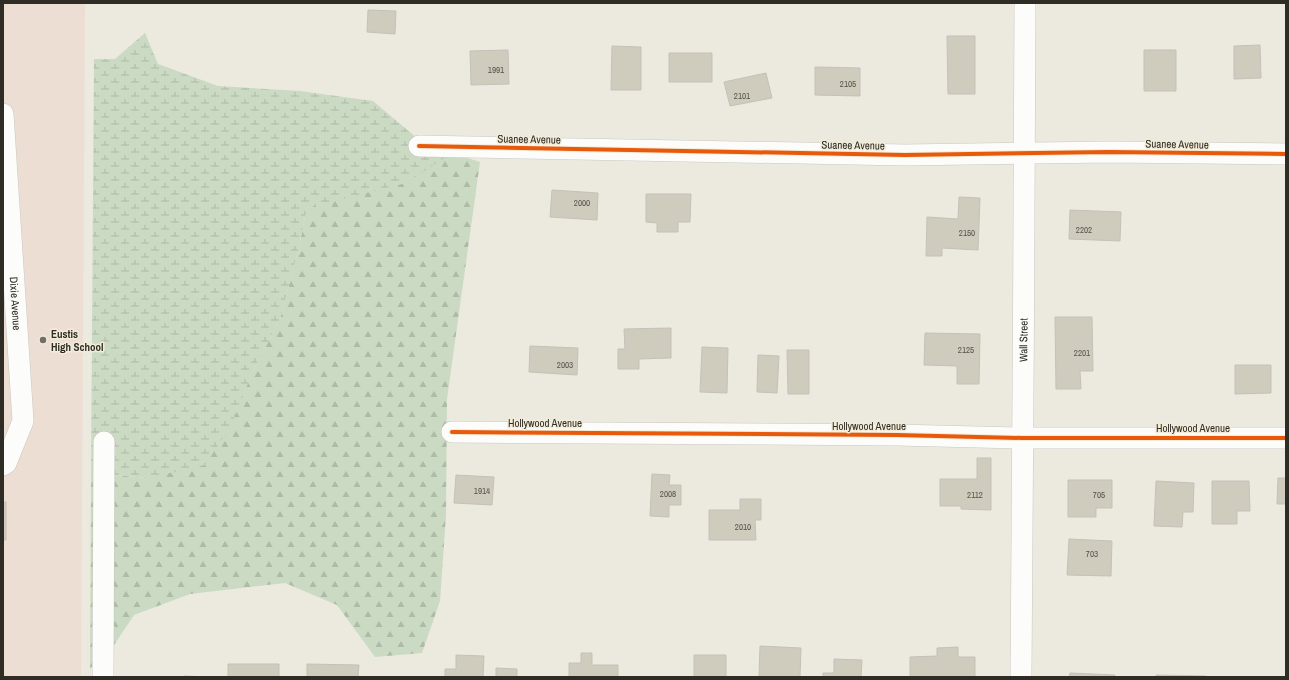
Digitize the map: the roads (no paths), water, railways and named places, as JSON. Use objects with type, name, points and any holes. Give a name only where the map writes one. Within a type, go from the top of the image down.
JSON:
[{"type":"street","name":"Wall Street","points":[[1021,677],[1025,3]]},
{"type":"street","name":"Dixie Avenue","points":[[3,114],[23,421],[6,463],[3,465]]},
{"type":"street","name":"Suanee Avenue","points":[[419,146],[905,156],[1109,152],[1286,154]]},
{"type":"street","name":"Hollywood Avenue","points":[[452,432],[897,435],[1022,438],[1286,438]]},
{"type":"street","points":[[103,677],[104,442]]},
{"type":"place","name":"Eustis High School","points":[[43,340]]}]
